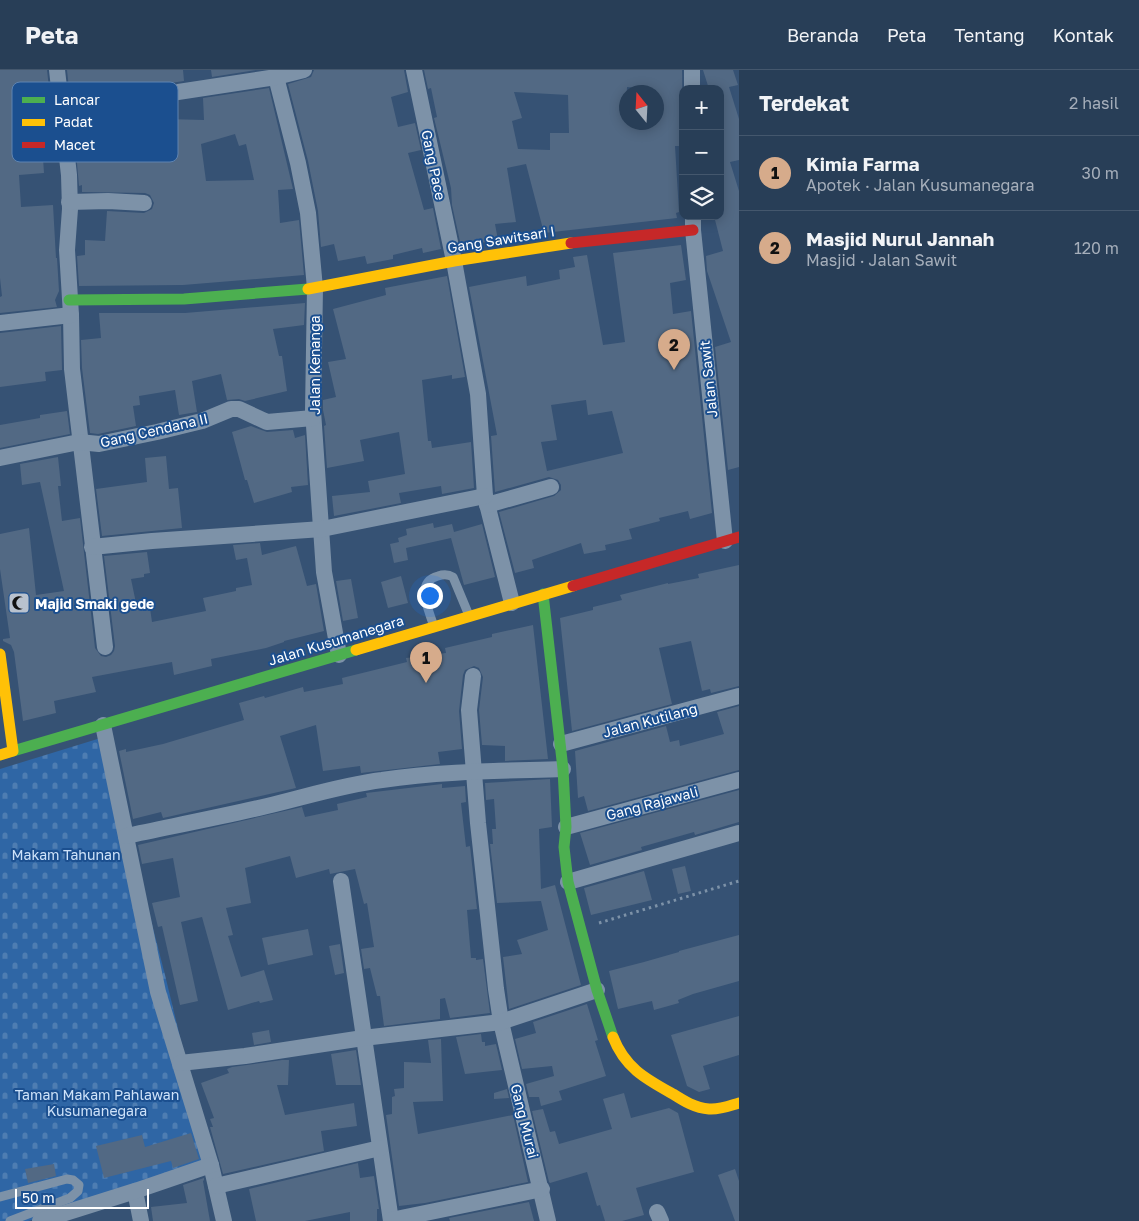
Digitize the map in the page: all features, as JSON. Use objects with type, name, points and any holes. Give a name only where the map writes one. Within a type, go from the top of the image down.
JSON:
[{"type":"street","points":[[178,89],[253,75],[276,77],[304,70]]},
{"type":"street","name":"Gang Pace","points":[[414,70],[454,261],[478,394],[486,500],[512,603]]},
{"type":"street","points":[[692,70],[692,85]]},
{"type":"street","name":"Jalan Kenanga","points":[[276,77],[298,163],[308,213],[315,288],[313,418],[324,572],[339,655]]},
{"type":"street","points":[[67,162],[72,369],[79,442],[105,647]]},
{"type":"street","points":[[69,202],[144,202]]},
{"type":"street","name":"Gang Sawitsari I","points":[[70,307],[315,288],[454,261],[693,223]]},
{"type":"street","name":"Jalan Sawit","points":[[693,223],[732,539]]},
{"type":"street","points":[[0,323],[70,307]]},
{"type":"street","name":"Gang Cendana II","points":[[0,458],[79,442],[100,444],[157,432],[202,421],[230,409],[239,410],[267,422],[313,418]]},
{"type":"street","points":[[92,547],[152,541],[322,530],[551,487]]},
{"type":"street","name":"Jalan Kusumanegara","points":[[0,755],[732,539]]},
{"type":"street","points":[[543,594],[561,744],[566,827],[564,847],[568,882],[598,990],[618,1046],[628,1063],[642,1076],[669,1093],[700,1108],[722,1108],[739,1103]]},
{"type":"street","points":[[0,654],[13,751]]},
{"type":"street","name":"Gang Murai","points":[[473,676],[469,710],[491,954],[501,1022],[542,1189],[548,1221]]},
{"type":"street","name":"Jalan Kutilang","points":[[561,744],[739,696]]},
{"type":"street","points":[[103,725],[158,992],[211,1165],[224,1221]]},
{"type":"street","points":[[126,836],[269,806],[311,794],[383,779],[474,772],[563,769]]},
{"type":"street","name":"Gang Rajawali","points":[[566,827],[739,780]]},
{"type":"street","points":[[568,882],[739,833]]},
{"type":"street","points":[[341,881],[391,1220],[542,1189]]},
{"type":"street","points":[[180,1063],[245,1056],[363,1038],[501,1022],[598,990]]},
{"type":"street","points":[[216,1186],[380,1148]]},
{"type":"street","points":[[40,1221],[135,1192],[211,1165]]},
{"type":"street","points":[[135,1192],[141,1221]]},
{"type":"lane","points":[[434,627],[424,590],[426,584],[435,577],[444,574],[453,578],[469,616]]},
{"type":"lane","points":[[0,1197],[67,1179],[73,1180],[79,1185],[78,1191],[70,1198],[10,1221]]},
{"type":"path","points":[[581,928],[739,881]]},
{"type":"green space","points":[[104,737],[211,1165],[196,1178],[28,1221],[0,1221],[0,769]]},
{"type":"building","points":[[0,70],[47,70],[48,82],[12,82],[12,162],[43,162],[44,173],[19,175],[21,207],[53,205],[59,291],[55,300],[57,307],[0,313],[0,297],[2,296],[0,278]]},
{"type":"building","points":[[67,70],[183,70],[184,81],[177,82],[68,82]]},
{"type":"building","points":[[211,70],[256,70],[212,77]]},
{"type":"building","points":[[314,70],[404,70],[408,92],[391,97],[398,127],[415,123],[421,150],[408,153],[424,210],[433,208],[441,249],[423,253],[422,248],[393,255],[393,259],[367,264],[365,256],[338,261],[334,244],[321,247],[318,211],[308,161],[288,84],[311,77]]},
{"type":"building","points":[[424,70],[682,70],[682,85],[679,85],[679,146],[675,146],[679,212],[676,213],[677,218],[544,233],[526,164],[507,168],[516,222],[495,224],[498,240],[461,246],[452,205],[451,188],[434,118],[437,117],[431,88],[428,89]],"holes":[[[514,92],[568,95],[569,133],[550,133],[550,150],[518,149],[512,121],[522,118]]]},
{"type":"building","points":[[703,70],[733,70],[738,85],[729,87],[739,119],[739,160],[730,162],[739,191],[739,467],[728,470],[715,347],[731,342],[707,271],[706,256],[723,251],[715,220],[724,220],[724,85],[708,85]]},
{"type":"building","points":[[269,88],[293,189],[278,190],[280,223],[299,220],[304,275],[183,285],[79,286],[77,256],[85,255],[85,240],[105,241],[107,211],[144,213],[152,209],[154,203],[150,195],[145,193],[82,192],[82,185],[79,186],[77,162],[178,162],[178,119],[204,120],[203,98]],"holes":[[[235,134],[239,146],[246,144],[254,180],[206,181],[201,144]]]},
{"type":"building","points":[[681,245],[686,280],[670,283],[673,314],[691,311],[712,513],[690,519],[688,511],[659,518],[660,521],[629,529],[632,539],[605,545],[606,550],[584,554],[581,543],[532,560],[534,568],[515,573],[499,512],[554,496],[561,490],[561,485],[558,480],[549,477],[495,492],[491,436],[497,435],[469,287],[526,276],[527,286],[560,279],[559,270],[575,267],[573,257],[587,255],[603,345],[625,342],[613,253]],"holes":[[[586,400],[588,415],[612,411],[623,453],[547,471],[541,442],[557,440],[551,405]]]},
{"type":"building","points":[[447,276],[465,377],[452,379],[452,375],[422,380],[428,441],[431,441],[432,448],[471,442],[474,488],[442,494],[441,486],[399,493],[401,503],[334,516],[332,496],[370,492],[368,481],[405,474],[399,432],[360,440],[364,461],[327,468],[324,426],[326,425],[323,400],[336,397],[328,362],[346,359],[333,309],[386,295],[385,288]]},
{"type":"building","points":[[305,303],[304,325],[273,329],[279,356],[282,356],[287,391],[245,401],[239,399],[227,400],[221,374],[192,381],[197,412],[179,415],[175,390],[139,396],[140,405],[133,406],[136,426],[98,434],[90,433],[82,368],[81,340],[101,338],[99,313],[185,313]]},
{"type":"building","points":[[61,326],[62,370],[45,372],[46,381],[0,387],[0,333]]},
{"type":"building","points":[[67,411],[70,434],[0,448],[0,425],[40,418],[40,415]]},
{"type":"building","points":[[251,426],[267,432],[293,430],[295,438],[305,435],[308,485],[291,487],[292,492],[254,503],[247,480],[245,480],[232,432]]},
{"type":"building","points":[[166,456],[169,489],[178,488],[182,528],[102,536],[96,489],[147,482],[145,458]]},
{"type":"building","points":[[58,457],[61,486],[58,486],[62,521],[80,518],[95,648],[101,656],[111,655],[115,646],[104,556],[147,552],[150,573],[144,574],[144,577],[131,579],[136,603],[149,601],[152,622],[206,611],[203,598],[236,591],[236,588],[252,585],[247,558],[236,560],[233,545],[260,543],[262,555],[296,546],[307,586],[316,584],[324,631],[284,641],[266,648],[211,659],[212,666],[174,675],[172,662],[92,677],[96,692],[54,701],[56,713],[23,721],[14,652],[11,645],[3,641],[3,639],[10,638],[0,569],[0,534],[29,528],[36,595],[64,591],[40,482],[22,485],[20,464]]},
{"type":"building","points":[[433,523],[434,528],[452,524],[454,532],[482,524],[495,577],[464,585],[451,538],[406,548],[408,560],[394,563],[390,544],[399,542],[398,538],[407,535],[406,529]]},
{"type":"building","points":[[739,565],[739,686],[711,693],[710,689],[702,691],[691,641],[659,648],[672,704],[572,731],[560,618],[593,610],[593,607],[622,600],[620,595],[668,583],[699,578],[698,574]]},
{"type":"building","points":[[401,576],[408,603],[388,608],[381,582]]},
{"type":"building","points":[[351,579],[358,618],[343,621],[336,581]]},
{"type":"building","points":[[533,625],[548,759],[505,761],[505,746],[482,745],[479,710],[483,677],[479,668],[474,666],[465,670],[463,675],[459,711],[462,749],[438,752],[440,764],[361,773],[360,766],[323,771],[316,725],[280,736],[296,788],[163,818],[161,812],[133,819],[119,751],[126,749],[126,752],[163,744],[244,720],[239,703],[303,687],[304,692],[343,684],[342,678],[407,662],[406,658],[446,653],[445,648],[492,637],[492,634]]},
{"type":"building","points":[[739,706],[739,770],[588,811],[584,796],[578,798],[575,751],[666,726],[670,742],[679,740],[680,746],[724,734],[717,712]]},
{"type":"building","points":[[550,779],[552,827],[539,829],[541,889],[555,885],[581,985],[509,1009],[503,957],[522,954],[517,940],[548,930],[541,901],[497,903],[490,844],[493,844],[492,829],[496,829],[494,799],[486,800],[485,783]]},
{"type":"building","points":[[442,784],[442,788],[465,786],[466,802],[461,803],[466,847],[470,846],[477,909],[467,910],[471,958],[476,958],[476,960],[483,959],[490,1013],[450,1018],[445,998],[440,999],[440,1019],[384,1026],[380,996],[377,996],[370,968],[364,969],[361,949],[374,947],[367,903],[364,904],[355,869],[330,874],[329,869],[296,878],[290,856],[245,868],[251,903],[226,908],[233,935],[228,936],[241,977],[264,970],[273,1000],[260,1003],[259,1001],[228,1010],[202,917],[181,922],[198,1001],[180,1005],[162,926],[158,927],[152,903],[180,897],[173,858],[142,864],[138,845],[302,807],[305,817],[338,810],[337,804],[367,797],[366,793]]},
{"type":"building","points":[[739,790],[739,822],[695,835],[694,832],[641,847],[642,850],[590,865],[580,833]]},
{"type":"building","points":[[685,866],[691,891],[678,894],[672,869]]},
{"type":"building","points":[[644,871],[652,900],[591,915],[584,888]]},
{"type":"building","points":[[308,929],[313,955],[268,965],[262,938]]},
{"type":"building","points":[[739,935],[739,981],[693,994],[678,1000],[679,1003],[654,1010],[652,1001],[618,1009],[609,971]]},
{"type":"building","points":[[340,944],[344,973],[335,975],[329,946]]},
{"type":"building","points":[[587,1004],[598,1040],[595,1041],[606,1076],[559,1091],[562,1100],[541,1106],[539,1097],[529,1097],[526,1084],[554,1076],[552,1066],[522,1069],[515,1039],[536,1033],[533,1022]]},
{"type":"building","points":[[739,1016],[739,1055],[703,1066],[710,1089],[699,1092],[687,1086],[671,1035]]},
{"type":"building","points":[[269,1030],[271,1042],[254,1045],[252,1033]]},
{"type":"building","points":[[481,1034],[482,1042],[485,1042],[485,1046],[496,1044],[502,1070],[465,1074],[456,1037]]},
{"type":"building","points":[[441,1039],[443,1101],[413,1102],[418,1134],[513,1115],[528,1182],[425,1203],[399,1206],[386,1115],[392,1114],[392,1097],[395,1096],[394,1089],[404,1088],[404,1062],[431,1063],[428,1040]]},
{"type":"building","points":[[356,1050],[361,1085],[336,1085],[331,1054]]},
{"type":"building","points":[[289,1060],[288,1085],[277,1085],[285,1115],[354,1103],[357,1126],[321,1131],[324,1151],[223,1174],[210,1127],[213,1127],[210,1119],[214,1118],[201,1083],[229,1073],[227,1069],[232,1067]]},
{"type":"building","points":[[507,1089],[509,1098],[494,1099],[494,1093]]},
{"type":"building","points":[[624,1093],[631,1118],[669,1108],[678,1113],[694,1172],[636,1188],[644,1215],[622,1221],[605,1221],[600,1205],[597,1206],[587,1172],[549,1182],[532,1111],[543,1109],[550,1132],[555,1131],[559,1144],[612,1129],[603,1099]]},
{"type":"building","points":[[191,1133],[199,1159],[173,1168],[171,1161],[104,1178],[96,1146],[142,1135],[145,1147]]},
{"type":"building","points":[[358,1163],[360,1178],[374,1176],[379,1209],[377,1209],[377,1221],[350,1221],[350,1212],[305,1221],[256,1221],[249,1189]]},
{"type":"building","points":[[54,1164],[56,1176],[28,1183],[25,1169]]},
{"type":"building","points":[[735,1169],[739,1181],[739,1221],[735,1221],[718,1175]]},
{"type":"building","points":[[204,1178],[210,1221],[153,1221],[151,1207],[187,1203],[183,1185]]},
{"type":"building","points":[[529,1202],[534,1221],[450,1221],[449,1218]]},
{"type":"traffic: fast","points":[[69,300],[184,299],[308,289]]},
{"type":"traffic: fast","points":[[543,594],[563,769],[566,827],[564,847],[568,882],[597,990],[613,1037]]},
{"type":"traffic: fast","points":[[13,751],[356,650]]},
{"type":"traffic: slow","points":[[308,289],[454,261],[571,243]]},
{"type":"traffic: slow","points":[[356,650],[573,586]]},
{"type":"traffic: slow","points":[[0,654],[13,751],[0,755]]},
{"type":"traffic: slow","points":[[613,1037],[630,1065],[645,1078],[686,1102],[699,1107],[713,1109],[739,1103]]},
{"type":"traffic: jam","points":[[571,243],[693,230]]},
{"type":"traffic: jam","points":[[573,586],[739,537]]},
{"type":"place","name":"Masjid Nurul Jannah","points":[[674,370]]},
{"type":"place","name":"Majid Smaki gede","points":[[19,603]]},
{"type":"place","name":"Kimia Farma","points":[[426,683]]},
{"type":"park label","name":"Makam Tahunan","points":[[66,854]]},
{"type":"park label","name":"Taman Makam Pahlawan Kusumanegara","points":[[97,1102]]}]
